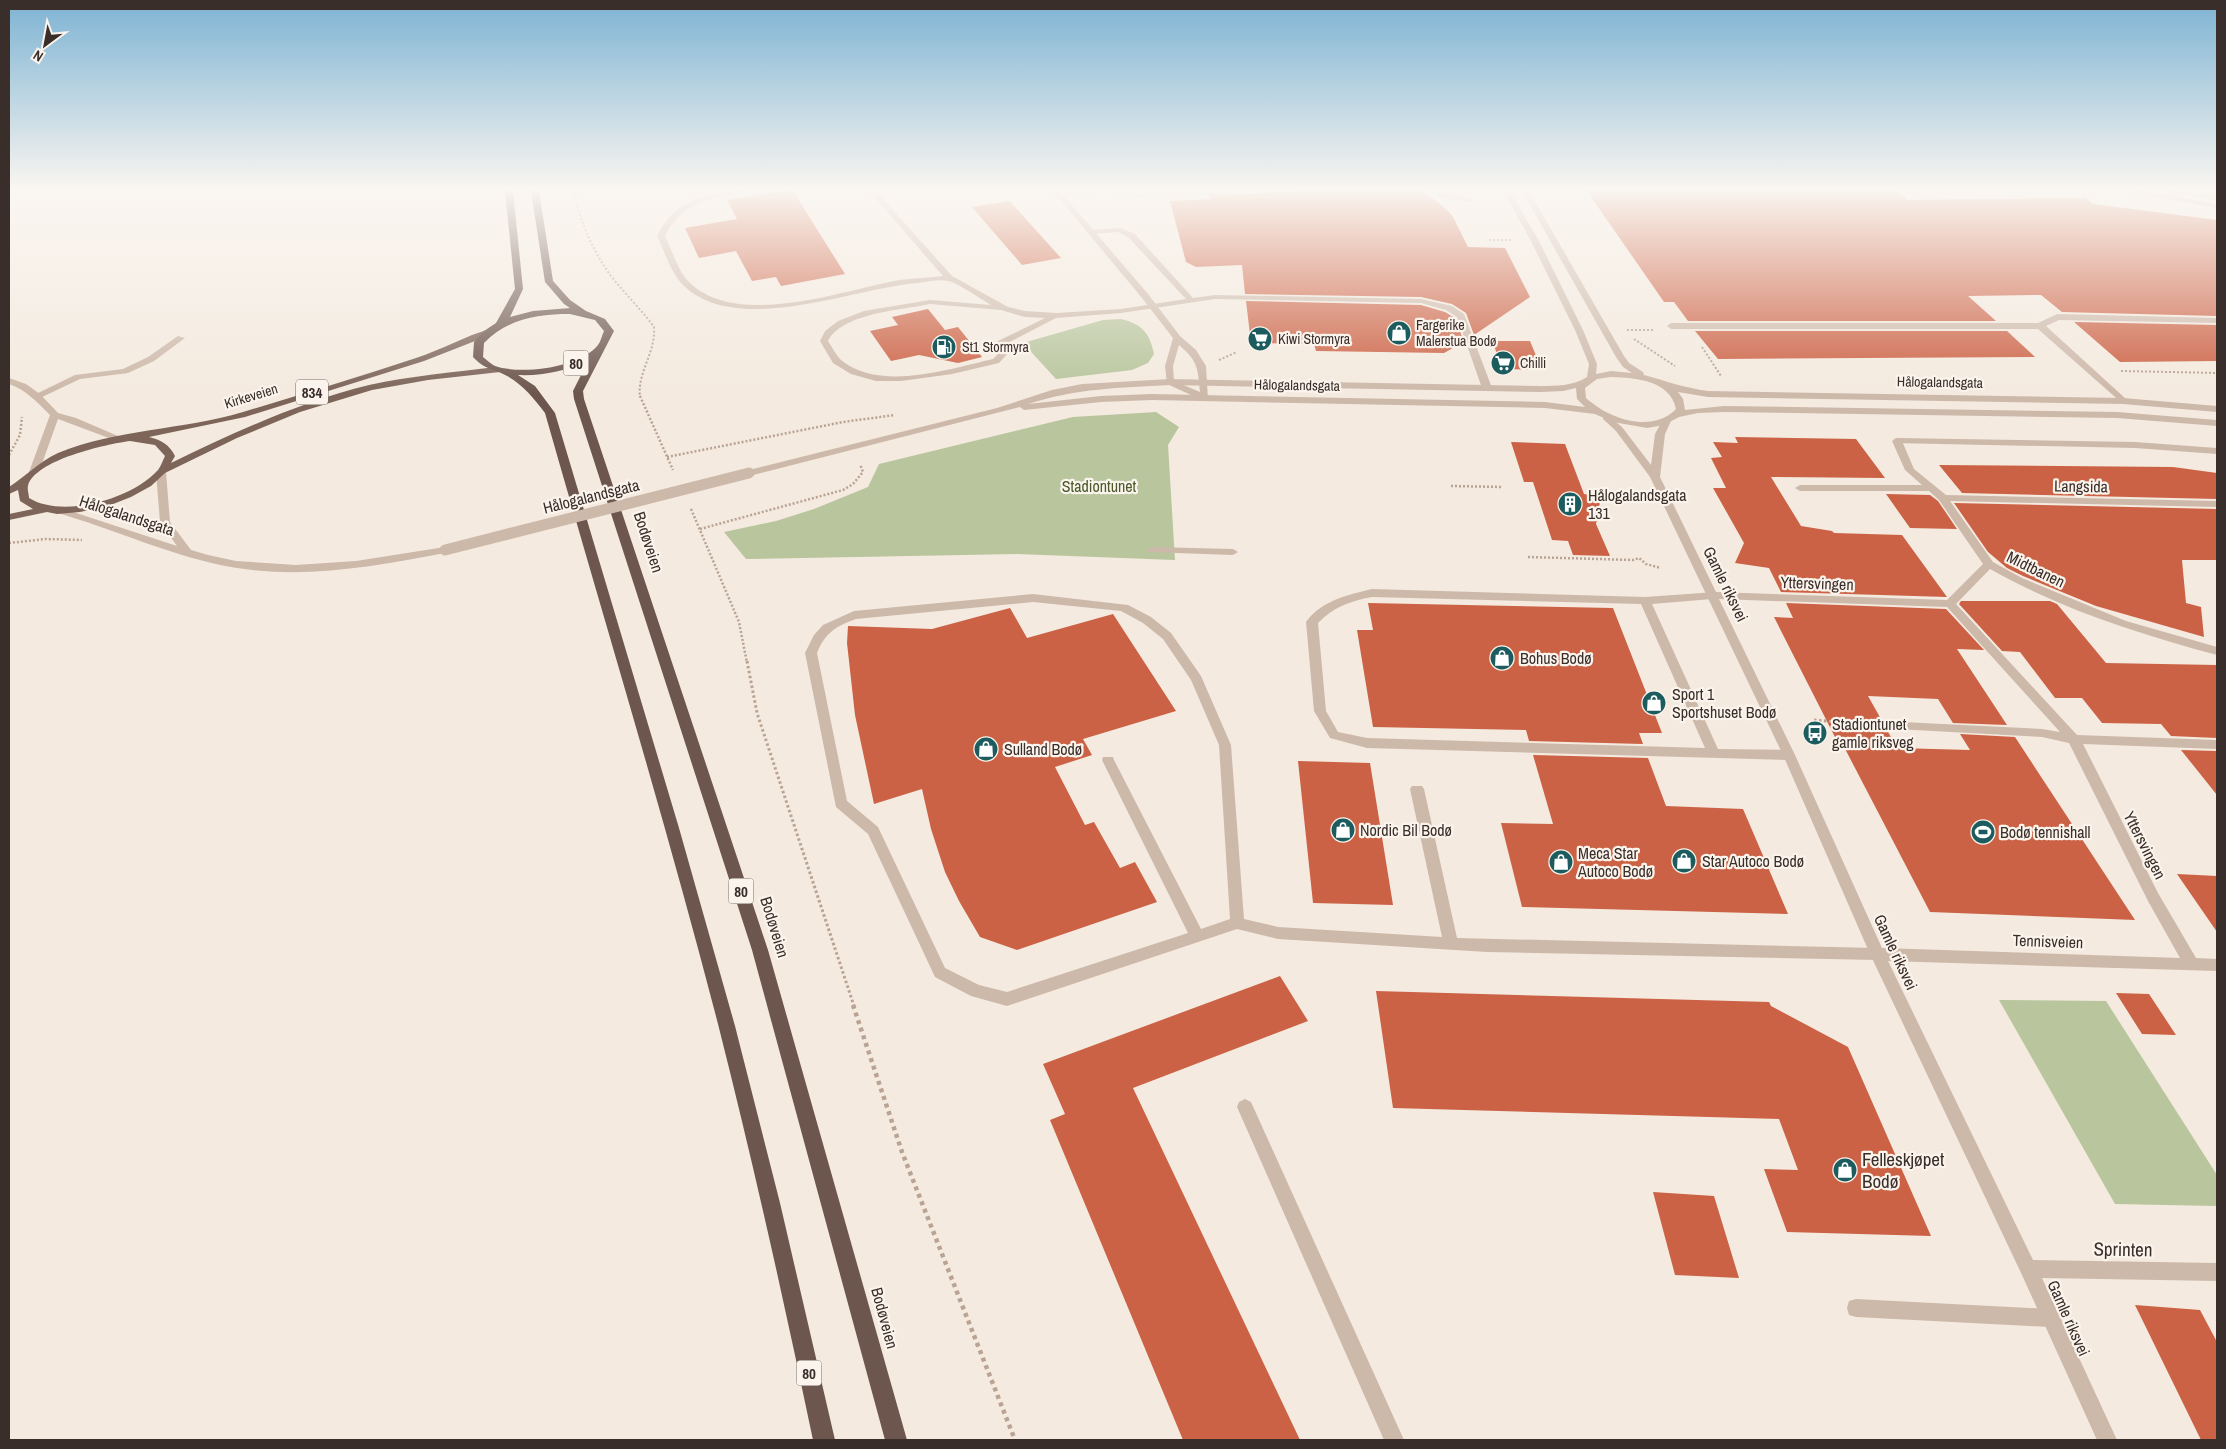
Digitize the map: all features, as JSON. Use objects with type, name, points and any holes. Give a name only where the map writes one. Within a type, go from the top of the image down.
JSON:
[{"type":"highway","name":"Bodøveien","points":[[499,326],[508,313],[519,289],[516,259]]},
{"type":"highway","name":"Bodøveien","points":[[545,259],[549,282],[567,302],[583,313],[601,320],[609,331],[608,337],[598,351],[578,391],[579,399],[760,950],[786,1038],[896,1440]]},
{"type":"highway","name":"Bodøveien","points":[[583,313],[558,311],[533,314],[499,326],[479,342],[476,352],[483,364],[502,371],[531,388],[550,413],[711,968],[750,1118],[824,1440]]},
{"type":"highway","name":"80","points":[[502,371],[529,373],[555,369],[578,362],[598,351]]},
{"type":"main road","name":"Kirkeveien","points":[[9,490],[43,465],[91,444],[125,439],[242,415],[421,360],[490,332]]},
{"type":"main road","name":"Kirkeveien","points":[[30,476],[22,488],[24,499],[35,507],[58,510],[89,507],[116,499],[138,489],[162,471],[234,436],[296,410],[361,391],[428,377],[502,371]]},
{"type":"main road","name":"Kirkeveien","points":[[125,439],[156,442],[167,449],[170,456],[169,461],[162,471]]},
{"type":"main road","name":"Kirkeveien","points":[[9,517],[45,509]]},
{"type":"street","points":[[673,259],[686,285],[700,295],[748,308],[781,306],[898,283],[949,278]]},
{"type":"street","points":[[932,259],[949,278],[1005,309]]},
{"type":"street","points":[[1112,259],[1177,338],[1193,352],[1202,366],[1206,398],[1170,382],[1169,366],[1177,338]]},
{"type":"street","points":[[1153,259],[1192,301]]},
{"type":"street","points":[[1544,259],[1593,364],[1580,394],[1582,400],[1594,411]]},
{"type":"street","points":[[1564,259],[1620,357],[1626,365],[1646,378]]},
{"type":"street","points":[[1056,316],[1002,342],[1004,353],[996,361],[925,376],[890,380],[863,376],[843,367],[827,350],[824,341],[828,333],[840,323],[864,314],[930,302],[1056,316],[1215,297],[1421,301],[1449,308],[1461,316],[1487,388]]},
{"type":"street","points":[[1671,326],[2040,326],[2057,317],[2217,321]]},
{"type":"street","points":[[2040,326],[2123,401]]},
{"type":"street","points":[[37,396],[78,377],[125,371],[151,359],[181,338]]},
{"type":"street","name":"Hålogalandsgata","points":[[58,510],[94,519],[144,539],[207,558],[239,564],[276,568],[314,568],[394,559],[445,550],[1000,410],[1055,392],[1082,387],[1170,382],[1563,388],[1611,374],[1646,378],[1685,391],[1708,394],[2123,401],[2217,409]]},
{"type":"street","points":[[9,381],[23,386],[37,396],[55,415],[125,439]]},
{"type":"street","name":"Hålogalandsgata","points":[[1662,384],[1671,390],[1681,403],[1681,409],[1678,414]]},
{"type":"street","name":"Hålogalandsgata","points":[[1000,410],[1101,399],[1206,398],[1546,405],[1594,411],[1637,424],[1666,421],[1678,414],[1698,410],[1724,409],[2145,416],[2217,423]]},
{"type":"street","points":[[30,476],[55,415]]},
{"type":"street","name":"Gamle riksvei","points":[[1606,416],[1619,429],[1655,477],[1789,755],[1877,954],[2028,1269],[2107,1440]]},
{"type":"street","points":[[1655,477],[1660,434],[1666,421]]},
{"type":"street","name":"Midtbanen","points":[[2217,451],[2135,445],[1897,441],[1910,470],[1944,498],[1989,564],[2018,580],[2122,624],[2217,651]]},
{"type":"street","name":"Hålogalandsgata","points":[[162,471],[165,522],[186,551]]},
{"type":"street","points":[[1800,488],[1932,488]]},
{"type":"street","name":"Langsida","points":[[1944,498],[2217,504]]},
{"type":"street","points":[[1152,550],[1232,552]]},
{"type":"street","points":[[1950,604],[1989,564]]},
{"type":"street","name":"Yttersvingen","points":[[1789,755],[1367,743],[1334,735],[1320,711],[1312,622],[1324,608],[1344,599],[1372,593],[1645,601],[1712,596],[1950,604],[2074,739],[2153,897],[2191,964]]},
{"type":"street","points":[[1033,598],[1124,608],[1147,620],[1167,636],[1197,679],[1225,745],[1237,922],[1007,999],[976,991],[940,972],[872,831],[841,803],[811,653],[816,638],[833,623],[854,615],[1033,598]]},
{"type":"street","points":[[1645,601],[1714,753]]},
{"type":"street","points":[[1882,725],[2042,732],[2074,739],[2217,744]]},
{"type":"street","points":[[1108,760],[1197,936]]},
{"type":"street","points":[[1417,789],[1452,944]]},
{"type":"street","name":"Tennisveien","points":[[1237,922],[1278,933],[1452,944],[1877,954],[2217,965]]},
{"type":"street","points":[[1245,1108],[1394,1440]]},
{"type":"street","name":"Sprinten","points":[[2028,1269],[2217,1272]]},
{"type":"street","points":[[1856,1308],[2049,1318]]},
{"type":"path","points":[[599,259],[608,273],[654,327],[656,337],[654,347],[640,374],[638,388],[640,397],[676,475]]},
{"type":"path","points":[[1619,330],[1653,330],[1671,326]]},
{"type":"path","points":[[1630,335],[1681,371]]},
{"type":"path","points":[[1702,347],[1724,381]]},
{"type":"path","points":[[1217,365],[1216,362],[1237,352]]},
{"type":"path","points":[[2090,371],[2217,373]]},
{"type":"path","points":[[667,457],[844,422],[904,414]]},
{"type":"path","points":[[9,455],[20,435],[22,417]]},
{"type":"path","points":[[700,529],[843,490],[853,484],[863,472],[858,457]]},
{"type":"path","points":[[1452,486],[1503,487]]},
{"type":"path","points":[[688,502],[739,622],[758,713],[902,1152],[1015,1440]]},
{"type":"path","points":[[1528,557],[1633,560],[1639,558],[1646,564],[1661,568]]},
{"type":"path","points":[[1814,720],[1882,725]]},
{"type":"green space","points":[[1121,319],[1144,330],[1150,340],[1154,354],[1148,363],[1132,370],[1056,379],[1023,343],[1103,320]]},
{"type":"green space","name":"Stadiontunet","points":[[1156,412],[1179,427],[1168,445],[1175,560],[1017,554],[746,559],[724,532],[776,521],[814,509],[868,487],[879,464],[1073,417]]},
{"type":"green space","points":[[1999,1000],[2106,1001],[2217,1175],[2217,1206],[2115,1204]]},
{"type":"building","points":[[740,259],[835,259],[845,274],[781,286],[776,277],[752,281]]},
{"type":"building","points":[[1016,259],[1058,259],[1022,265]]},
{"type":"building","points":[[1185,259],[1510,259],[1530,297],[1474,335],[1466,313],[1452,304],[1421,297],[1245,294],[1242,265],[1196,267],[1186,262]]},
{"type":"building","points":[[1634,259],[2217,259],[2217,316],[2062,312],[2041,295],[1968,296],[1996,321],[1688,321],[1674,302],[1664,302]]},
{"type":"building","points":[[1246,301],[1421,305],[1445,312],[1455,318],[1464,342],[1444,353],[1316,351],[1314,344],[1251,343]]},
{"type":"building","points":[[928,309],[945,330],[958,327],[982,357],[958,363],[919,355],[891,361],[870,331],[898,325],[892,317]]},
{"type":"building","points":[[2074,322],[2217,325],[2217,361],[2120,362]]},
{"type":"building","points":[[1695,331],[2007,331],[2035,357],[1718,359]]},
{"type":"building","points":[[1492,341],[1530,341],[1542,370],[1503,369]]},
{"type":"building","points":[[1735,437],[1856,439],[1885,478],[1771,477],[1801,526],[1832,531],[1834,533],[1902,535],[1947,597],[1781,592],[1769,568],[1735,563],[1744,543],[1713,488],[1726,488],[1711,458],[1722,457],[1713,442],[1738,443]]},
{"type":"building","name":"Hålogalandsgata 131","points":[[1511,442],[1565,444],[1584,494],[1601,497],[1596,524],[1610,556],[1573,555],[1568,541],[1552,540],[1533,482],[1524,482]]},
{"type":"building","points":[[1939,465],[2173,467],[2217,473],[2217,499],[1962,493]]},
{"type":"building","points":[[1886,494],[1930,495],[1938,501],[1957,529],[1910,528]]},
{"type":"building","points":[[1954,503],[2217,509],[2217,560],[2182,560],[2186,603],[2201,607],[2204,637],[2096,606],[2007,568],[1988,552]]},
{"type":"building","points":[[1961,601],[2050,601],[2057,604],[2106,663],[2217,665],[2217,738],[2171,736],[2161,724],[2102,723],[2082,698],[2055,698],[2020,652],[2002,651],[1959,604]]},
{"type":"building","points":[[1368,603],[1613,608],[1662,733],[1639,733],[1643,744],[1529,741],[1526,730],[1373,727],[1357,630],[1373,630]]},
{"type":"building","name":"Bodø tennishall","points":[[1786,603],[1946,609],[1984,650],[1957,649],[2007,725],[1953,723],[1938,699],[1868,696],[1881,719],[1874,726],[1878,730],[1887,730],[1897,748],[1970,750],[1960,734],[2015,737],[2135,920],[1930,912],[1842,743],[1838,743],[1774,617],[1793,618]]},
{"type":"building","points":[[1010,608],[1027,638],[1113,614],[1176,711],[1083,739],[1092,755],[1055,767],[1085,825],[1094,822],[1120,868],[1135,862],[1157,902],[1017,950],[980,937],[945,872],[931,829],[922,789],[874,804],[855,715],[847,643],[848,626],[932,629]]},
{"type":"building","points":[[2181,750],[2217,751],[2217,795]]},
{"type":"building","points":[[1533,755],[1648,758],[1666,806],[1743,809],[1788,914],[1522,907],[1501,823],[1553,824]]},
{"type":"building","points":[[1298,761],[1370,763],[1393,905],[1313,903]]},
{"type":"building","points":[[2177,874],[2217,876],[2217,932]]},
{"type":"building","points":[[1280,976],[1308,1021],[1133,1088],[1300,1440],[1183,1440],[1050,1120],[1065,1114],[1043,1064]]},
{"type":"building","points":[[1376,991],[1769,1002],[1771,1006],[1848,1047],[1931,1236],[1787,1232],[1764,1169],[1798,1170],[1779,1119],[1393,1108]]},
{"type":"building","points":[[2116,993],[2149,994],[2176,1035],[2142,1034]]},
{"type":"building","points":[[1653,1192],[1714,1196],[1739,1278],[1675,1275]]},
{"type":"building","points":[[2135,1305],[2200,1310],[2217,1342],[2217,1440],[2201,1440]]},
{"type":"place","name":"Fargerike Malerstua Bodø","points":[[1399,333]]},
{"type":"place","name":"Kiwi Stormyra","points":[[1260,339]]},
{"type":"place","name":"St1 Stormyra","points":[[944,347]]},
{"type":"place","name":"Chilli","points":[[1503,363]]},
{"type":"place","name":"Hålogalandsgata 131","points":[[1570,504]]},
{"type":"place","name":"Bohus Bodø","points":[[1502,658]]},
{"type":"place","name":"Sport 1 Sportshuset Bodø","points":[[1654,703]]},
{"type":"place","name":"Stadiontunet gamle riksveg","points":[[1815,733]]},
{"type":"place","name":"Sulland Bodø","points":[[986,749]]},
{"type":"place","name":"Nordic Bil Bodø","points":[[1343,830]]},
{"type":"place","name":"Bodø tennishall","points":[[1983,832]]},
{"type":"place","name":"Star Autoco Bodø","points":[[1684,861]]},
{"type":"place","name":"Meca Star Autoco Bodø","points":[[1561,862]]},
{"type":"place","name":"Felleskjøpet Bodø","points":[[1845,1170]]}]
